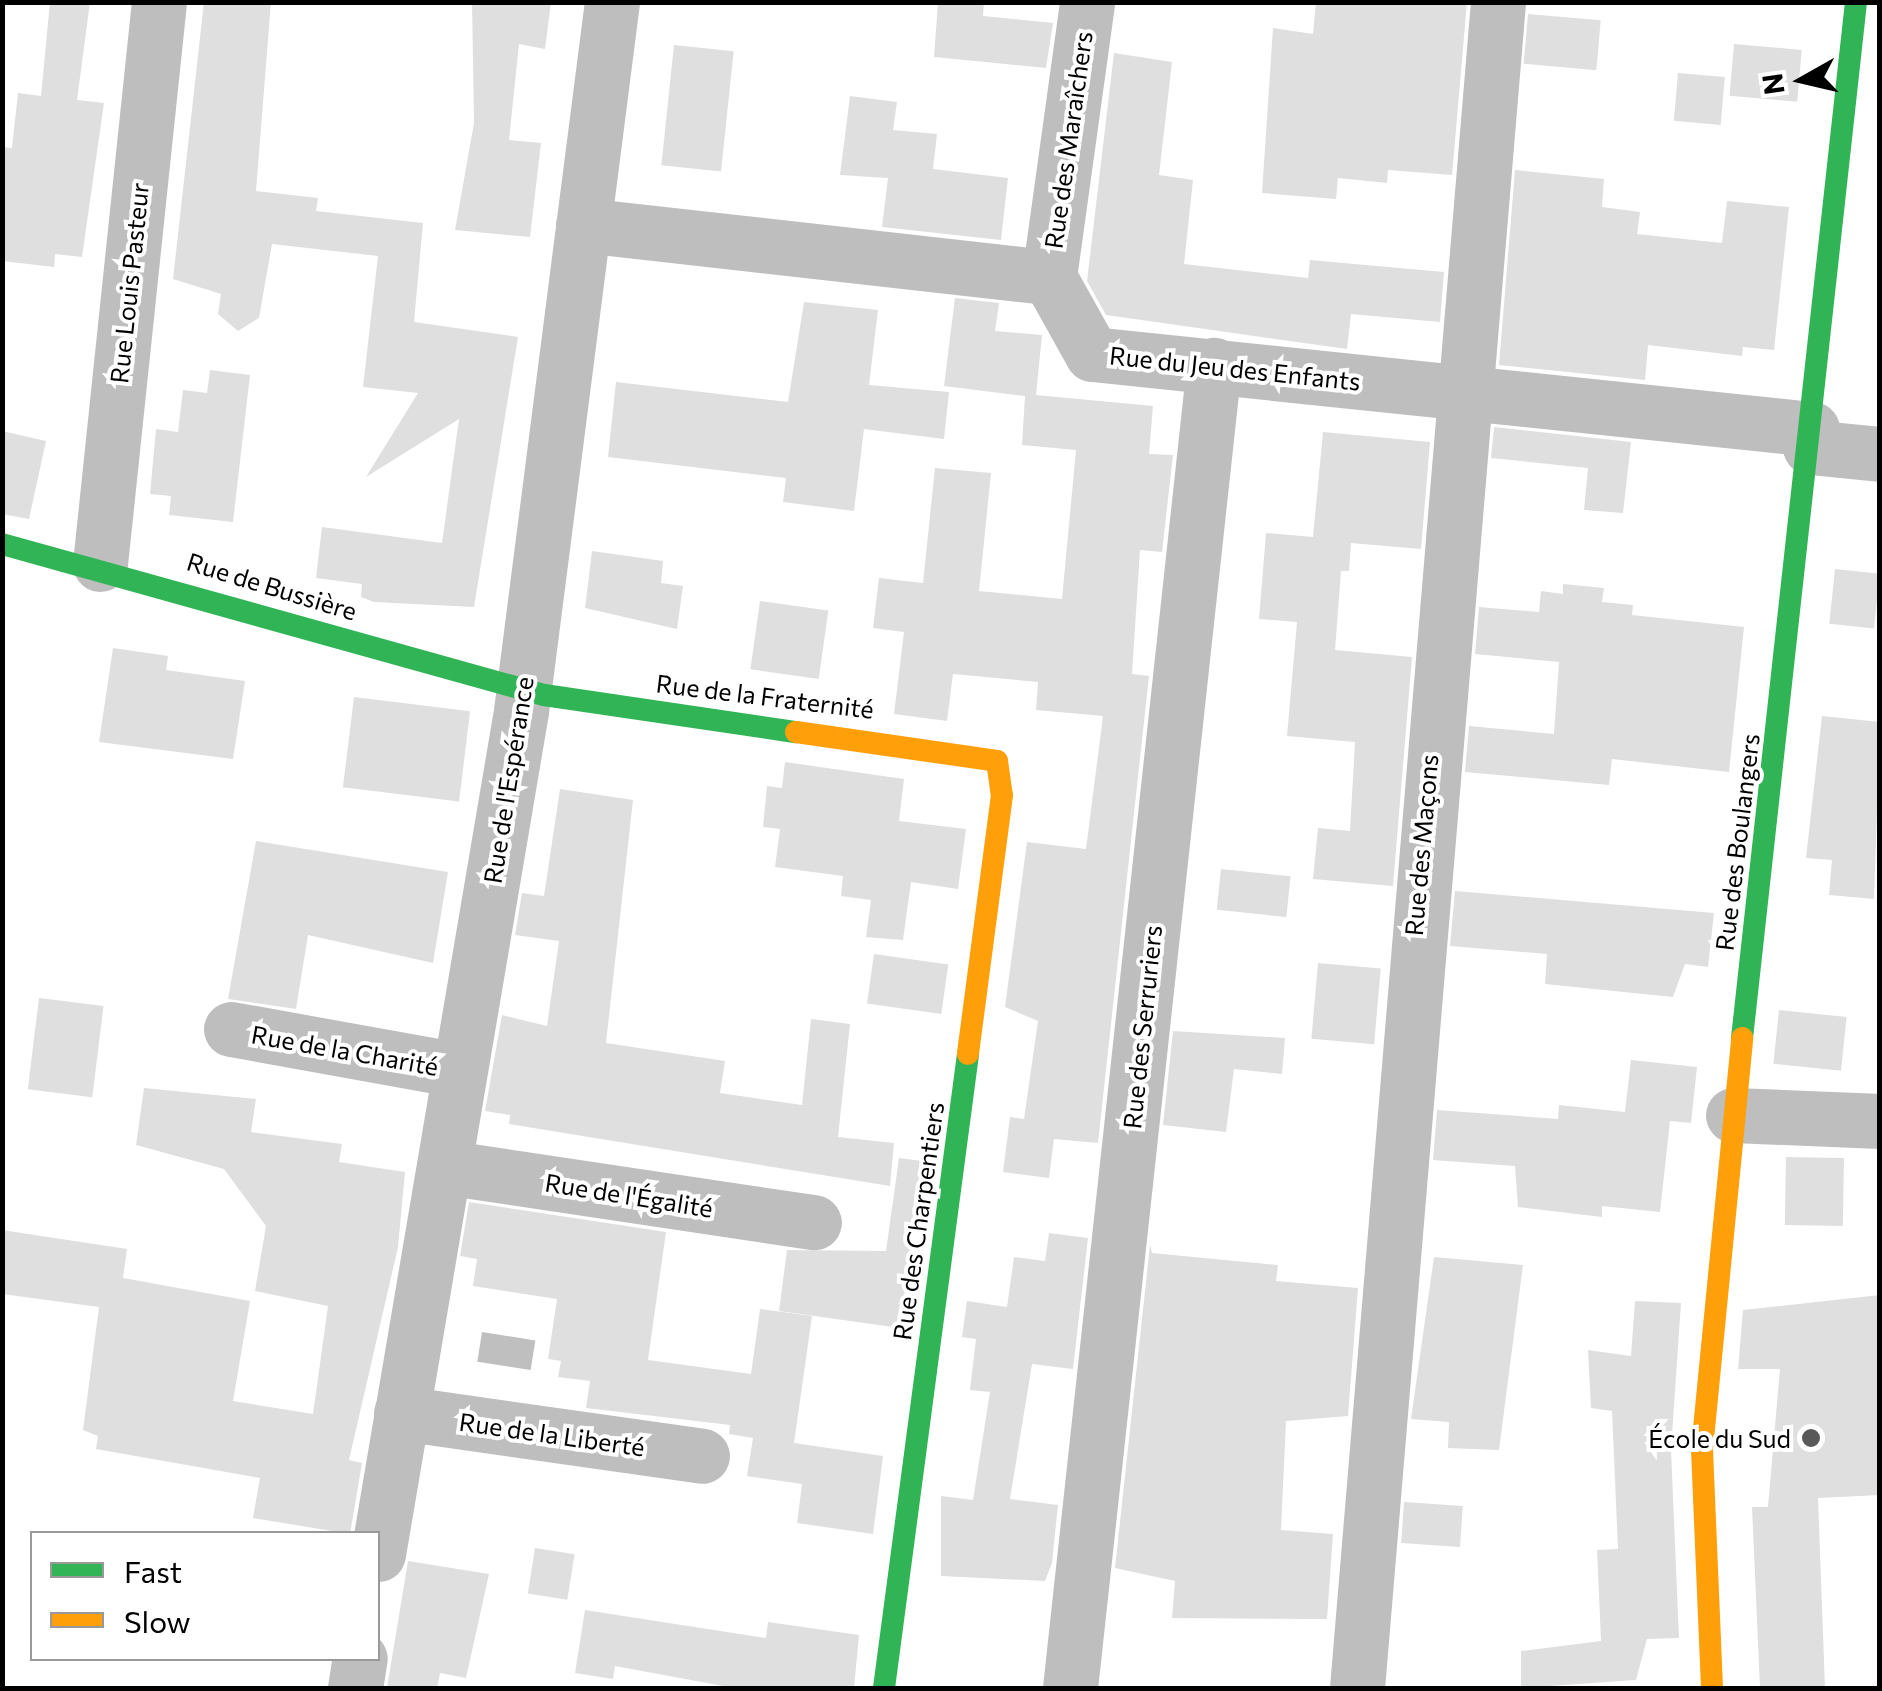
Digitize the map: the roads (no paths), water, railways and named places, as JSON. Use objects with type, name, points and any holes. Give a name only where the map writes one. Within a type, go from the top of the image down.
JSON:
[{"type":"street","name":"Rue Louis Pasteur","points":[[100,564],[159,2]]},
{"type":"street","name":"Rue de l'Espérance","points":[[380,1542],[524,690],[612,2]]},
{"type":"street","name":"Rue des Maraîchers","points":[[1049,277],[1088,2]]},
{"type":"street","name":"Rue des Maçons","points":[[1356,1688],[1461,392],[1498,2]]},
{"type":"street","name":"Rue des Boulangers","points":[[1712,1688],[1702,1449],[1733,1116],[1811,438],[1856,2]]},
{"type":"street","points":[[583,226],[1049,277]]},
{"type":"street","name":"Rue du Jeu des Enfants","points":[[1049,277],[1092,354],[1461,392],[1811,438],[1880,454]]},
{"type":"street","name":"Rue des Serruriers","points":[[1070,1688],[1214,365]]},
{"type":"street","name":"Rue de Bussière","points":[[2,544],[100,564],[524,690]]},
{"type":"street","name":"Rue de la Fraternité","points":[[524,690],[997,761]]},
{"type":"street","name":"Rue des Charpentiers","points":[[884,1688],[1002,795],[997,761]]},
{"type":"street","name":"Rue de la Charité","points":[[231,1030],[459,1070]]},
{"type":"street","points":[[1733,1116],[1880,1121]]},
{"type":"street","name":"Rue de l'Égalité","points":[[444,1167],[814,1222]]},
{"type":"street","name":"Rue de la Liberté","points":[[401,1412],[702,1456]]},
{"type":"street","points":[[355,1688],[360,1661]]},
{"type":"place","name":"École du Sud","points":[[1811,1438]]}]
